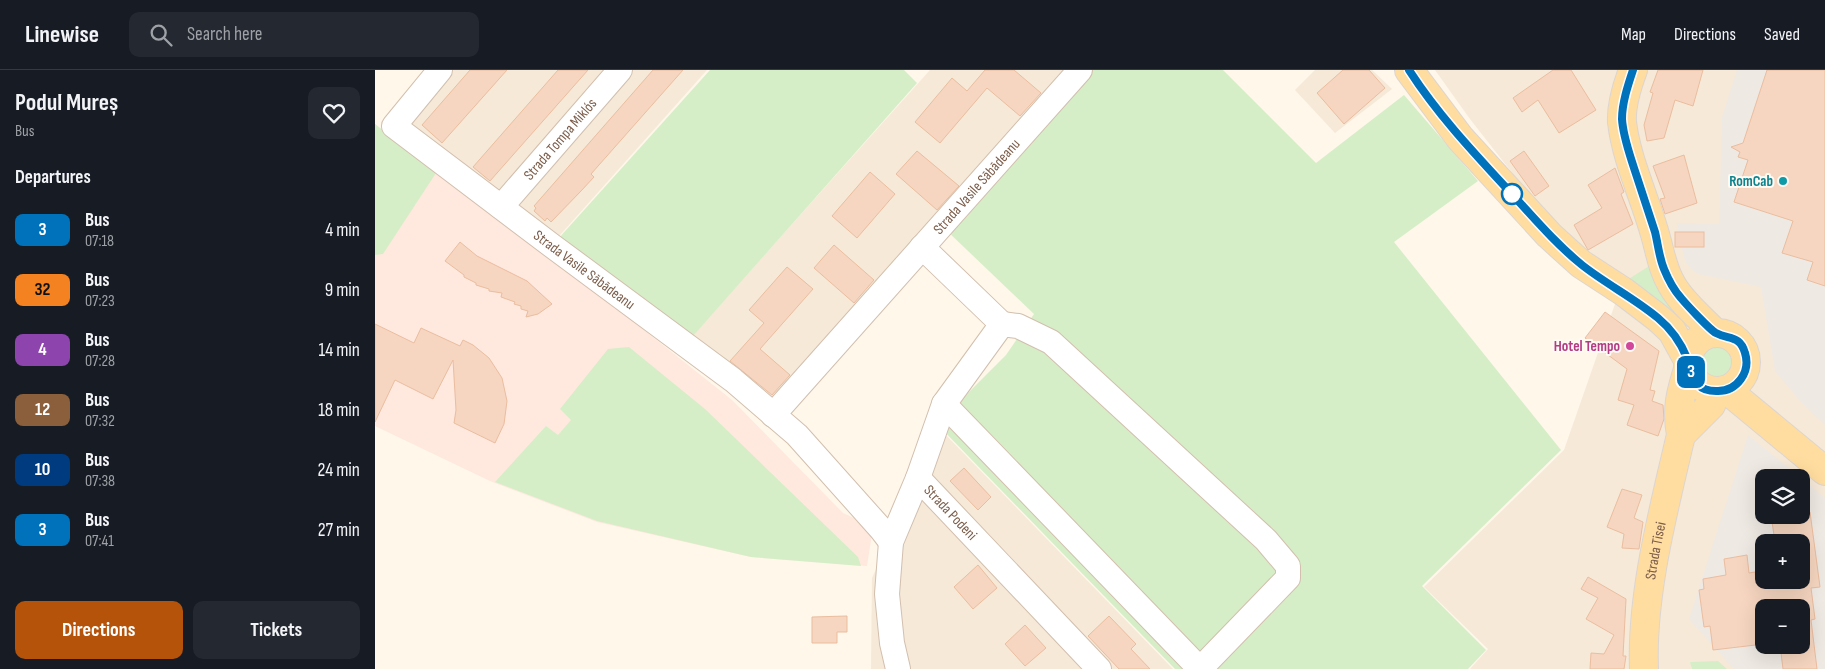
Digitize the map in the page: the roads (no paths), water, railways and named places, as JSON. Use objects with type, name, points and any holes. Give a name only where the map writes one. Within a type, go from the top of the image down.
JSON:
[{"type":"main road","points":[[1409,70],[1460,138],[1549,235],[1581,264],[1624,292],[1672,331],[1688,363],[1692,378],[1699,385],[1707,390],[1722,391],[1777,431],[1825,471]]},
{"type":"main road","points":[[1633,70],[1626,95],[1622,121],[1627,145],[1655,232],[1663,267],[1671,285],[1682,299],[1715,333]]},
{"type":"main road","points":[[1688,363],[1691,350],[1697,341],[1705,335],[1715,333],[1734,338],[1741,344],[1746,354],[1747,364],[1759,397],[1777,431]]},
{"type":"main road","name":"Strada Tisei","points":[[1644,669],[1649,596],[1659,529],[1681,435],[1679,419],[1680,397],[1688,363]]},
{"type":"main road","points":[[1681,435],[1722,391],[1737,384],[1744,375],[1747,364]]},
{"type":"street","name":"Strada Vasile Săbădeanu","points":[[441,70],[394,126],[733,380],[797,435],[891,542]]},
{"type":"street","name":"Strada Tompa Miklós","points":[[501,207],[620,70]]},
{"type":"street","name":"Strada Vasile Săbădeanu","points":[[773,414],[1080,70]]},
{"type":"street","points":[[922,247],[1002,324],[1018,326],[1051,342],[1266,540],[1288,566],[1288,578],[1200,669],[944,404]]},
{"type":"street","points":[[918,478],[944,404],[1002,324]]},
{"type":"street","name":"Strada Podeni","points":[[898,669],[892,644],[887,594],[891,542],[918,478],[1099,669]]},
{"type":"place","name":"RomCab","points":[[1783,181]]},
{"type":"place","name":"Hotel Tempo","points":[[1630,346]]}]
